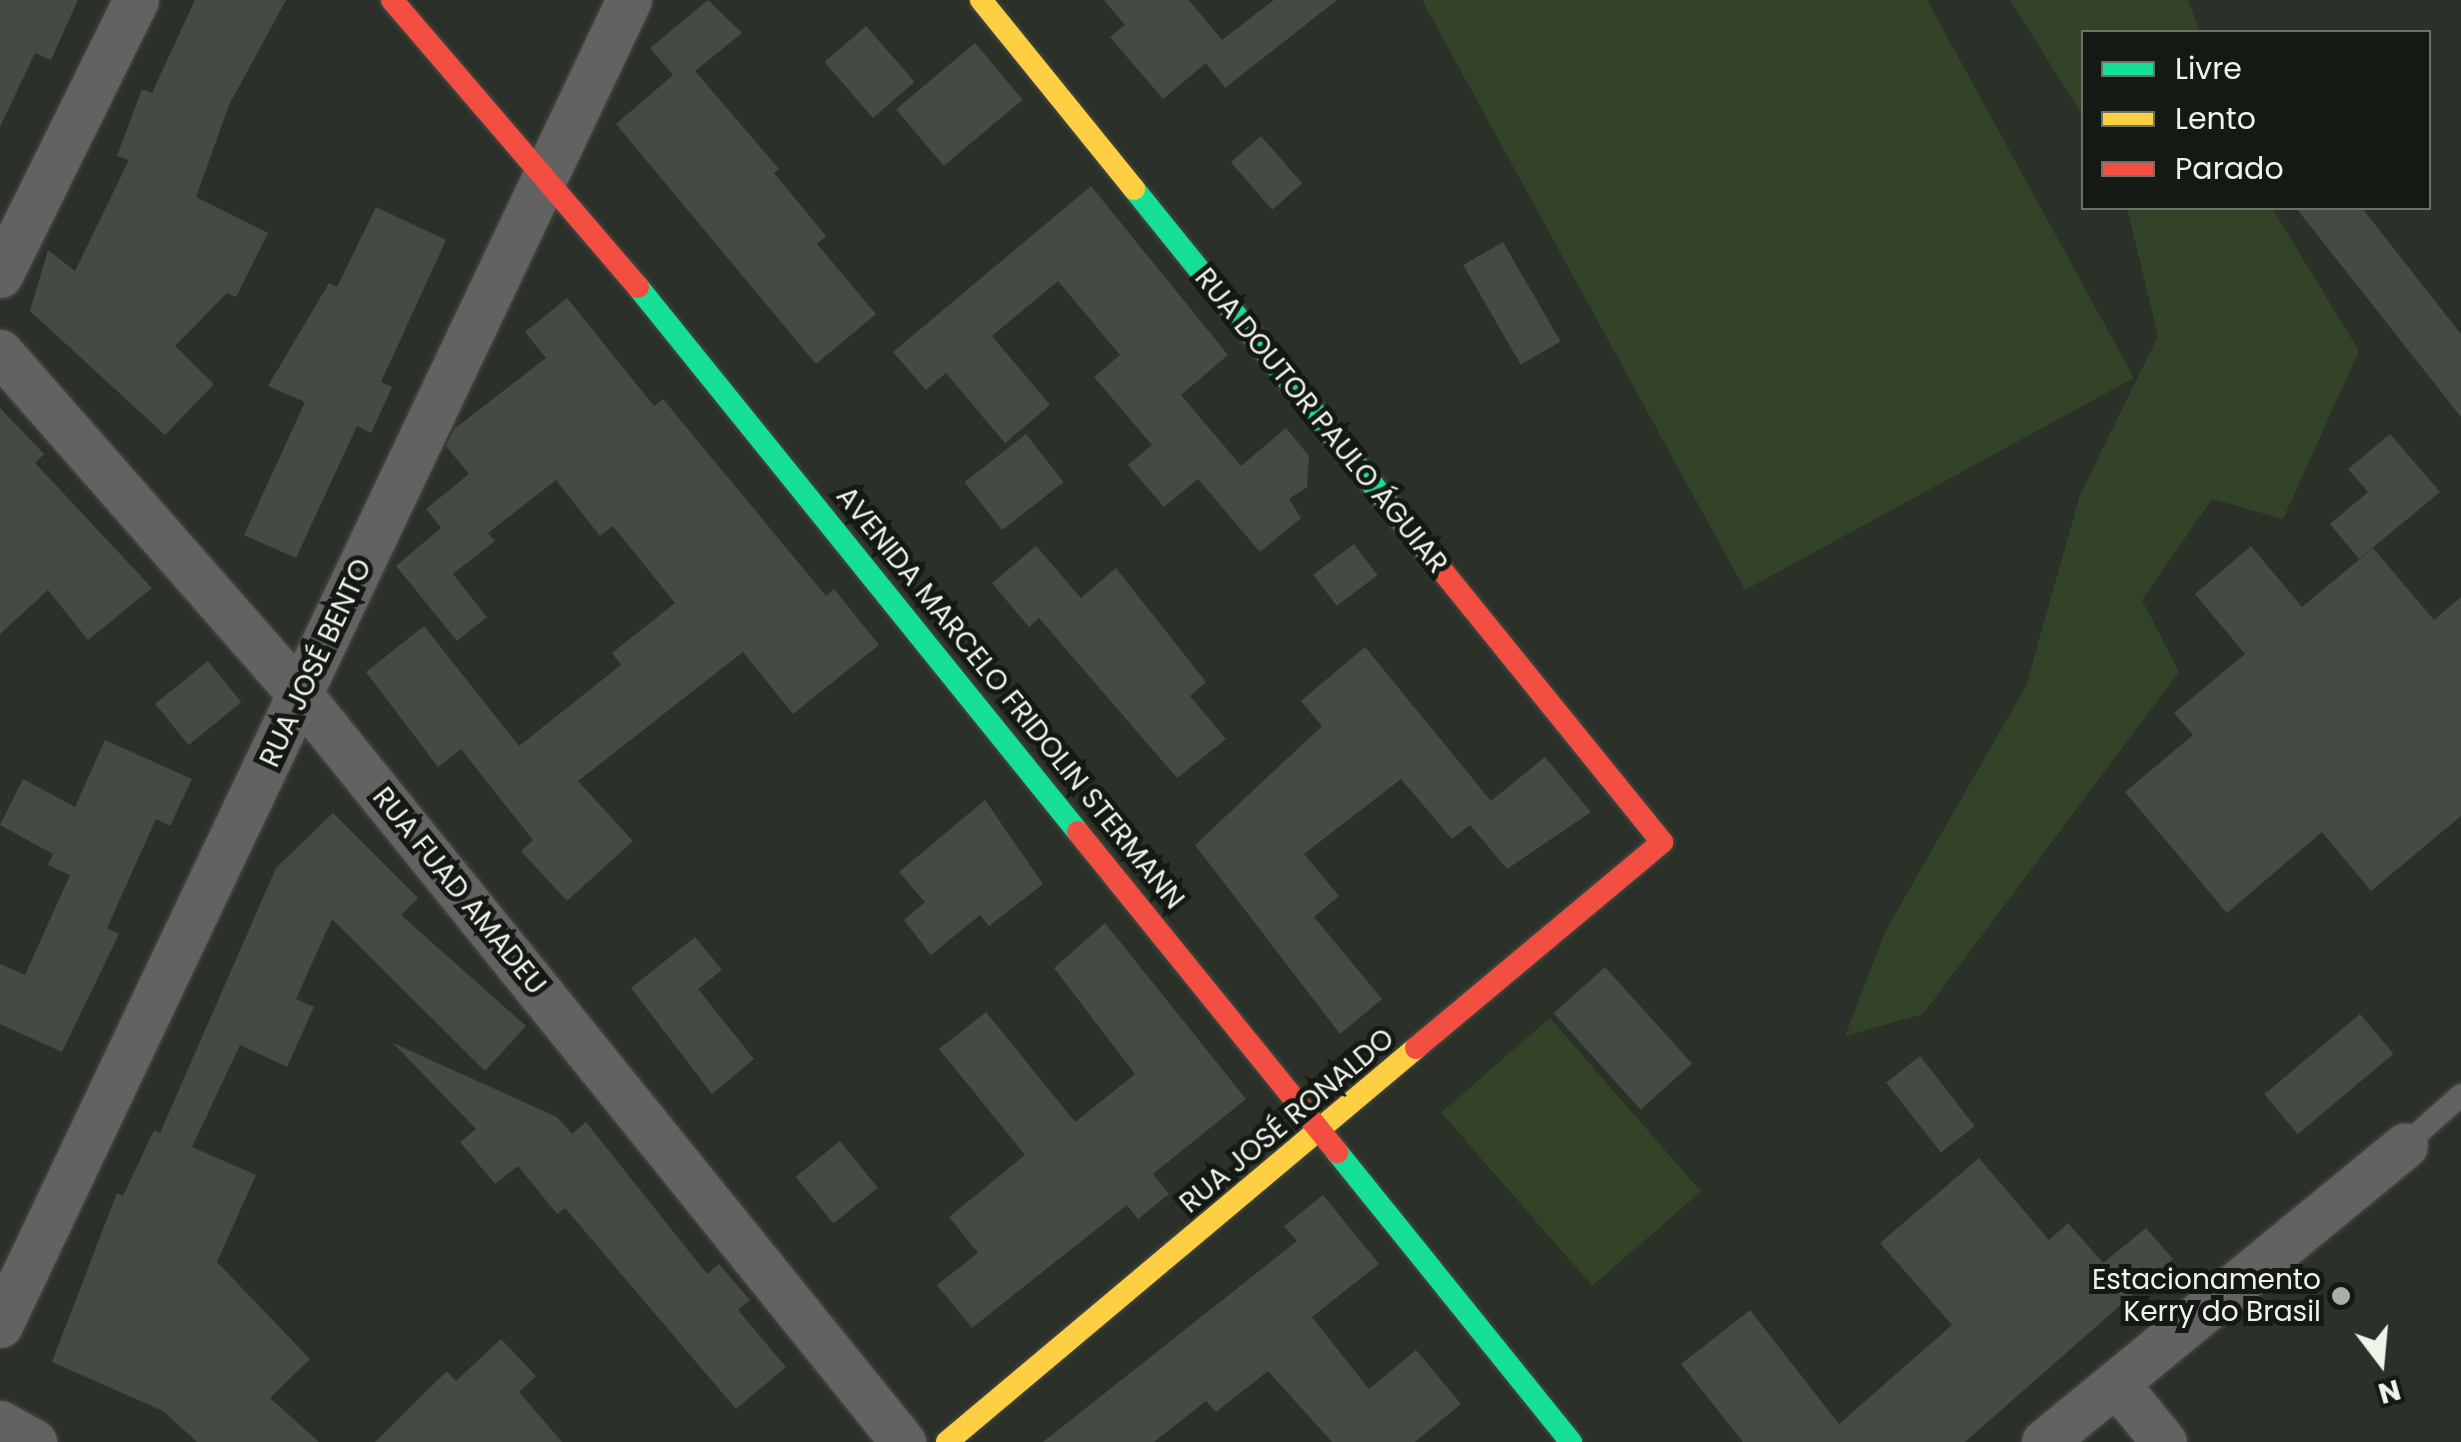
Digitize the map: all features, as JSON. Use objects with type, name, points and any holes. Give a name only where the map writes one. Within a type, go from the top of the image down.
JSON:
[{"type":"street","points":[[0,275],[136,0]]},
{"type":"street","name":"AVENIDA MARCELO FRIDOLIN STERMANN","points":[[392,0],[547,175],[1570,1442]]},
{"type":"street","name":"RUA JOSÉ BENTO","points":[[0,1325],[629,0]]},
{"type":"street","name":"RUA DOUTOR PAULO ÁGUIAR","points":[[981,0],[1662,842]]},
{"type":"street","name":"RUA FUAD AMADEU","points":[[0,352],[300,696],[904,1442]]},
{"type":"street","name":"RUA JOSÉ RONALDO","points":[[947,1442],[1323,1132],[1662,842]]},
{"type":"street","points":[[2044,1442],[2404,1144]]},
{"type":"street","points":[[2116,1383],[2164,1442]]},
{"type":"street","points":[[0,1422],[34,1442]]},
{"type":"lane","points":[[2404,1144],[2461,1094]]},
{"type":"green space","points":[[1422,0],[1927,0],[2134,378],[1745,590]]},
{"type":"green space","points":[[2010,0],[2188,0],[2199,30],[2081,30],[2081,113]]},
{"type":"green space","points":[[2127,210],[2273,210],[2359,351],[2283,519],[2212,499],[2142,600],[2179,672],[1923,1014],[1845,1036],[1885,932],[2026,686],[2080,495],[2158,336]]},
{"type":"green space","points":[[1550,1018],[1701,1192],[1592,1286],[1441,1112]]},
{"type":"building","points":[[0,0],[78,0],[51,60],[35,53],[0,127]]},
{"type":"building","points":[[195,0],[286,0],[229,105],[196,197],[268,233],[236,297],[227,293],[175,346],[214,384],[165,435],[30,311],[48,250],[75,271],[129,160],[117,156],[142,89],[152,93]]},
{"type":"building","points":[[708,0],[742,33],[695,71],[779,169],[774,173],[826,236],[817,244],[876,314],[816,364],[616,124],[673,75],[650,48]]},
{"type":"building","points":[[1104,0],[1189,0],[1222,40],[1274,0],[1337,0],[1225,88],[1206,63],[1163,99],[1110,37],[1125,25]]},
{"type":"building","points":[[866,26],[915,82],[873,118],[824,62]]},
{"type":"building","points":[[975,43],[1023,100],[944,166],[896,109]]},
{"type":"building","points":[[1261,136],[1302,184],[1272,210],[1231,162]]},
{"type":"building","points":[[1091,186],[1228,355],[1181,395],[1241,466],[1286,428],[1309,456],[1307,487],[1289,499],[1301,518],[1260,552],[1198,479],[1164,507],[1128,465],[1152,445],[1094,377],[1120,355],[1058,281],[992,336],[1050,405],[1005,443],[946,373],[926,390],[893,352]]},
{"type":"building","points":[[376,207],[446,240],[381,382],[392,387],[371,433],[357,426],[296,558],[244,535],[305,402],[268,386],[329,283],[337,287]]},
{"type":"building","points":[[2298,210],[2364,210],[2461,334],[2461,417]]},
{"type":"building","points":[[1503,242],[1560,342],[1521,365],[1463,265]]},
{"type":"building","points":[[567,298],[654,406],[663,399],[826,596],[834,589],[879,645],[793,714],[743,652],[578,781],[633,841],[567,901],[521,851],[533,840],[461,749],[438,767],[366,672],[424,626],[519,746],[621,665],[612,653],[675,603],[613,526],[600,536],[556,480],[488,533],[495,541],[453,574],[487,617],[457,641],[396,566],[441,528],[426,509],[469,474],[446,446],[454,429],[546,358],[525,332]]},
{"type":"building","points":[[0,408],[44,454],[35,463],[152,588],[88,640],[48,590],[0,634]]},
{"type":"building","points":[[1026,434],[1064,482],[1002,530],[965,482]]},
{"type":"building","points":[[2390,434],[2440,492],[2359,559],[2330,524],[2368,492],[2348,469]]},
{"type":"building","points":[[1354,544],[1377,575],[1337,606],[1313,575]]},
{"type":"building","points":[[1036,546],[1081,598],[1116,568],[1206,682],[1190,696],[1226,739],[1177,778],[1039,618],[1029,627],[992,583]]},
{"type":"building","points":[[2251,546],[2302,607],[2373,548],[2434,620],[2461,597],[2461,816],[2371,891],[2322,832],[2227,913],[2125,792],[2193,735],[2174,713],[2245,654],[2195,594]]},
{"type":"building","points":[[1365,647],[1491,801],[1545,757],[1591,812],[1507,869],[1470,825],[1452,839],[1401,779],[1304,854],[1339,896],[1314,917],[1382,999],[1340,1034],[1195,845],[1322,726],[1301,701]]},
{"type":"building","points":[[208,661],[241,702],[189,745],[155,704]]},
{"type":"building","points":[[105,740],[192,779],[170,826],[156,819],[107,928],[119,934],[62,1052],[0,1024],[0,964],[25,975],[70,875],[48,865],[53,854],[0,825],[23,779],[75,807]]},
{"type":"building","points":[[985,800],[1043,884],[989,926],[980,915],[931,955],[904,920],[925,902],[899,872]]},
{"type":"building","points":[[333,813],[418,898],[401,915],[526,1026],[485,1071],[332,919],[296,999],[314,1007],[287,1067],[240,1045],[192,1147],[256,1175],[217,1262],[310,1359],[270,1398],[319,1442],[197,1442],[163,1411],[52,1362],[117,1193],[123,1196],[154,1130],[160,1133],[276,868]]},
{"type":"building","points":[[1105,923],[1246,1099],[1153,1174],[1169,1194],[1138,1219],[1127,1205],[972,1328],[937,1285],[978,1253],[949,1217],[1025,1155],[939,1049],[986,1012],[1075,1122],[1135,1074],[1054,968]]},
{"type":"building","points":[[695,937],[722,970],[698,989],[754,1059],[712,1094],[631,988]]},
{"type":"building","points":[[1605,967],[1692,1064],[1641,1110],[1554,1013]]},
{"type":"building","points":[[2360,1014],[2393,1054],[2298,1134],[2264,1094]]},
{"type":"building","points":[[393,1043],[557,1117],[572,1134],[586,1122],[707,1274],[719,1264],[750,1300],[738,1310],[786,1367],[736,1409],[565,1208],[557,1214],[518,1166],[495,1184],[460,1142],[476,1129]]},
{"type":"building","points":[[1920,1056],[1975,1126],[1941,1153],[1886,1082]]},
{"type":"building","points":[[840,1141],[878,1188],[833,1224],[796,1177]]},
{"type":"building","points":[[1979,1158],[2049,1240],[2068,1223],[2103,1263],[2146,1228],[2173,1259],[1965,1442],[1743,1442],[1681,1364],[1750,1310],[1839,1424],[1952,1325],[1880,1243]]},
{"type":"building","points":[[1323,1195],[1379,1264],[1312,1317],[1369,1389],[1416,1350],[1461,1404],[1415,1442],[1332,1442],[1268,1371],[1216,1412],[1206,1401],[1154,1442],[1043,1442],[1297,1241],[1284,1226]]},
{"type":"building","points":[[501,1339],[536,1376],[519,1392],[562,1442],[375,1442],[447,1371],[456,1381]]},
{"type":"traffic: fast","points":[[1134,189],[1426,551]]},
{"type":"traffic: fast","points":[[638,287],[1078,832]]},
{"type":"traffic: fast","points":[[1337,1152],[1571,1442]]},
{"type":"traffic: slow","points":[[981,0],[1134,189]]},
{"type":"traffic: slow","points":[[947,1442],[1416,1048]]},
{"type":"traffic: jam","points":[[392,0],[638,287]]},
{"type":"traffic: jam","points":[[1416,1048],[1662,842],[1426,551]]},
{"type":"traffic: jam","points":[[1078,832],[1337,1152]]},
{"type":"place","name":"Estacionamento Kerry do Brasil","points":[[2341,1296]]}]
